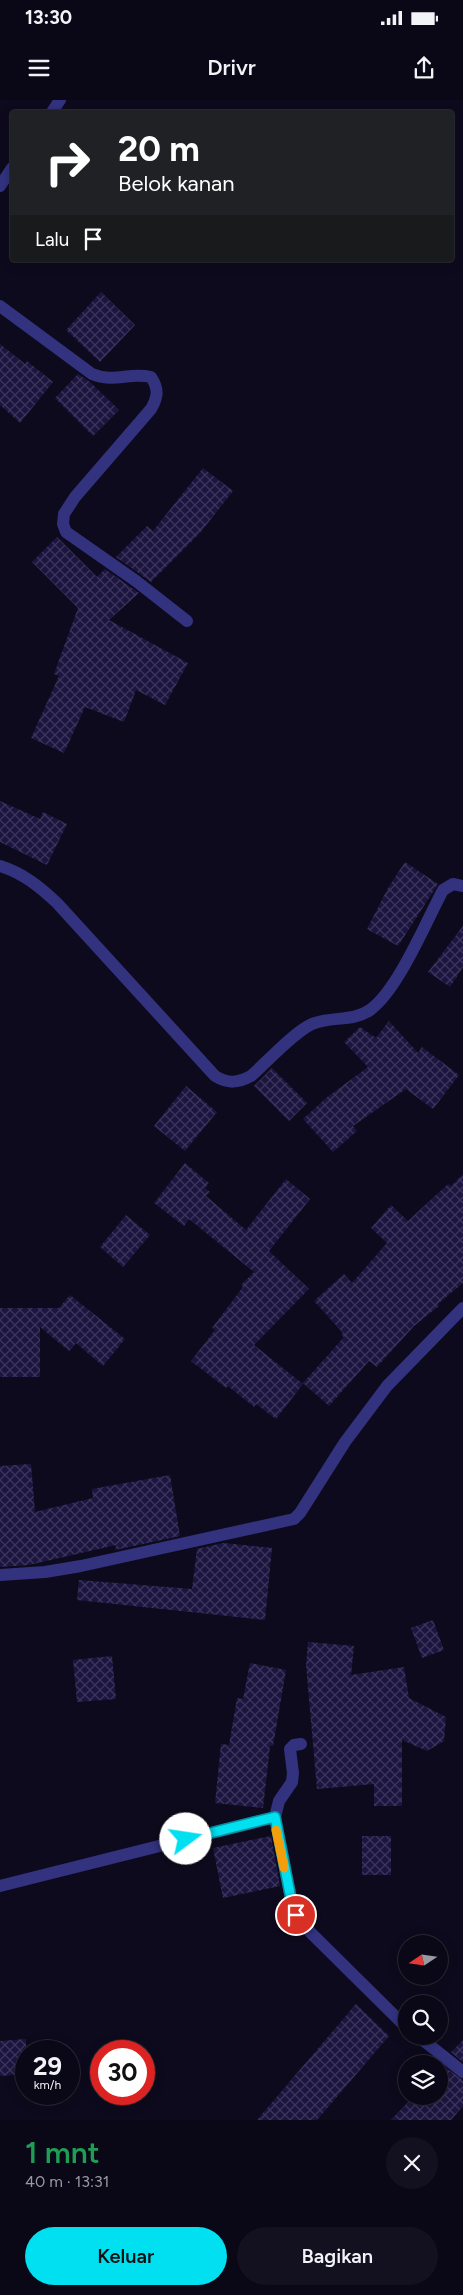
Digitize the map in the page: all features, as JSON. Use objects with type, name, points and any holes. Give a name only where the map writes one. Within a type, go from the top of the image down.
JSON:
[{"type":"street","points":[[0,186],[10,171]]},
{"type":"street","points":[[0,306],[92,374],[104,379],[139,374],[151,377],[158,397],[151,409],[75,497],[64,514],[63,524],[66,532],[136,581],[188,621]]},
{"type":"street","points":[[0,866],[21,874],[41,887],[58,903],[215,1076],[230,1082],[240,1082],[251,1076],[310,1025],[323,1020],[359,1016],[375,1006],[394,984],[443,890],[453,884],[463,886]]},
{"type":"street","points":[[0,1575],[45,1572],[81,1566],[294,1519],[300,1513],[345,1442],[387,1386],[463,1308]]},
{"type":"street","points":[[301,1744],[294,1745],[290,1750],[293,1773],[292,1782],[279,1801],[275,1817],[296,1915],[310,1932],[398,2019]]},
{"type":"street","points":[[0,1886],[275,1817]]},
{"type":"street","points":[[429,2045],[463,2072]]},
{"type":"building","points":[[101,292],[135,325],[100,362],[66,330]]},
{"type":"building","points":[[0,344],[25,364],[27,361],[53,382],[20,423],[0,405]]},
{"type":"building","points":[[78,374],[90,382],[119,410],[93,436],[55,398]]},
{"type":"building","points":[[203,468],[233,491],[200,533],[151,582],[116,557],[147,526],[153,531]]},
{"type":"building","points":[[57,537],[97,577],[105,569],[139,593],[109,620],[188,663],[165,705],[136,690],[124,722],[85,707],[64,753],[31,738],[59,676],[54,674],[78,608],[32,562]]},
{"type":"building","points":[[0,801],[40,819],[43,812],[67,824],[47,865],[0,842]]},
{"type":"building","points":[[405,862],[438,884],[398,946],[367,929],[388,888]]},
{"type":"building","points":[[463,926],[463,967],[450,987],[428,972]]},
{"type":"building","points":[[389,1021],[418,1053],[422,1047],[459,1075],[433,1109],[406,1089],[353,1126],[357,1131],[333,1152],[303,1119],[326,1098],[368,1067],[344,1042],[360,1027],[376,1038]]},
{"type":"building","points":[[272,1068],[307,1103],[289,1121],[254,1086]]},
{"type":"building","points":[[186,1086],[217,1112],[185,1151],[154,1126]]},
{"type":"building","points":[[185,1163],[209,1183],[205,1188],[210,1192],[206,1196],[246,1230],[286,1179],[310,1199],[269,1251],[309,1289],[254,1345],[303,1384],[276,1419],[256,1404],[254,1407],[228,1386],[226,1388],[191,1361],[215,1330],[212,1328],[243,1287],[241,1285],[254,1272],[189,1219],[184,1226],[154,1203]]},
{"type":"building","points":[[463,1174],[463,1283],[414,1326],[377,1367],[369,1361],[329,1406],[303,1383],[344,1337],[341,1335],[343,1333],[314,1301],[344,1274],[352,1283],[387,1243],[371,1228],[391,1205],[408,1221],[448,1184],[451,1186]]},
{"type":"building","points":[[126,1215],[150,1235],[123,1267],[100,1247]]},
{"type":"building","points":[[70,1295],[125,1339],[103,1366],[76,1343],[69,1351],[40,1327],[40,1377],[0,1377],[0,1308],[59,1308]]},
{"type":"building","points":[[31,1464],[35,1512],[93,1498],[92,1489],[170,1475],[180,1536],[115,1550],[116,1545],[29,1565],[0,1567],[0,1466]]},
{"type":"building","points":[[223,1543],[272,1548],[265,1620],[77,1600],[79,1580],[192,1589],[197,1549]]},
{"type":"building","points":[[433,1620],[444,1650],[422,1658],[411,1628]]},
{"type":"building","points":[[308,1642],[354,1646],[351,1675],[404,1667],[409,1698],[446,1717],[444,1741],[427,1751],[402,1740],[402,1806],[374,1806],[374,1784],[317,1789],[306,1665]]},
{"type":"building","points":[[112,1656],[116,1699],[77,1702],[73,1660]]},
{"type":"building","points":[[250,1663],[286,1670],[273,1746],[270,1746],[263,1808],[215,1803],[221,1744],[229,1745],[237,1698],[243,1699]]},
{"type":"building","points":[[271,1836],[280,1886],[223,1898],[213,1848]]},
{"type":"building","points":[[362,1836],[391,1836],[391,1875],[362,1875]]},
{"type":"building","points":[[356,2004],[389,2036],[317,2120],[257,2120]]},
{"type":"building","points":[[26,2039],[15,2040],[15,2075],[0,2076],[0,2041]]},
{"type":"building","points":[[463,2040],[463,2062],[451,2052]]},
{"type":"building","points":[[448,2069],[463,2080],[463,2106],[451,2120],[391,2120],[405,2105],[448,2105]]},
{"type":"slow traffic","points":[[276,1830],[284,1868]]},
{"type":"route","points":[[186,1839],[275,1817],[275,1827],[296,1915]]}]
